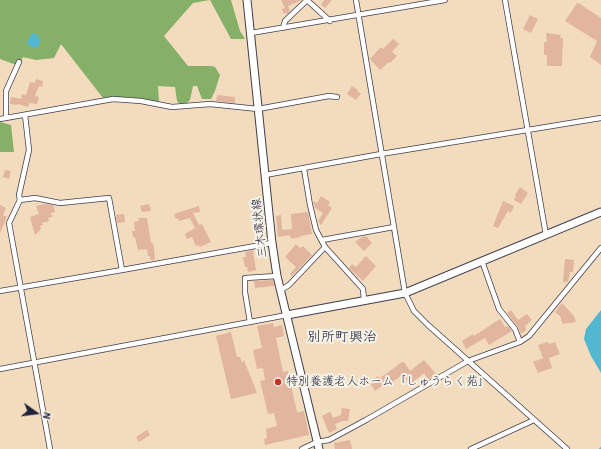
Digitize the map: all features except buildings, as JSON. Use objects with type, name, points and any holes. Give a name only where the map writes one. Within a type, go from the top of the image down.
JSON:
[{"type":"main road","name":"三木環状線","points":[[247,0],[272,243],[277,276],[318,446]]},
{"type":"main road","points":[[287,315],[405,293],[601,212]]},
{"type":"street","points":[[283,28],[285,21],[307,0],[330,20]]},
{"type":"street","points":[[356,0],[405,293],[414,311],[428,325],[567,449]]},
{"type":"street","points":[[251,34],[445,0]]},
{"type":"street","points":[[505,0],[546,235]]},
{"type":"street","points":[[6,118],[6,91],[19,62]]},
{"type":"street","points":[[0,119],[113,99],[140,101],[172,107],[210,104],[258,109],[329,96],[336,97]]},
{"type":"street","points":[[25,115],[29,150],[19,195],[20,200],[9,224],[33,363],[50,449]]},
{"type":"street","points":[[265,175],[381,154],[601,118]]},
{"type":"street","points":[[304,169],[316,230],[325,247],[363,289],[364,300]]},
{"type":"street","points":[[20,200],[35,198],[60,203],[109,198],[122,270]]},
{"type":"street","points":[[322,240],[394,227]]},
{"type":"street","points":[[0,291],[272,243]]},
{"type":"street","points":[[281,290],[289,285],[325,247]]},
{"type":"street","points":[[302,449],[318,446],[468,361],[520,342],[528,336],[601,248]]},
{"type":"street","points":[[482,261],[498,309],[515,329],[520,342]]},
{"type":"street","points":[[250,322],[245,292],[245,278],[277,276]]},
{"type":"street","points":[[0,369],[287,315]]},
{"type":"street","points":[[471,449],[534,420]]},
{"type":"green space","points":[[0,0],[210,0],[193,3],[164,36],[188,66],[215,67],[220,75],[215,91],[211,99],[202,99],[197,86],[193,86],[190,100],[184,105],[177,101],[175,87],[158,86],[159,102],[129,97],[103,98],[61,44],[54,58],[36,60],[23,57],[19,66],[0,59]]},
{"type":"green space","points":[[210,0],[231,0],[240,31],[245,39],[231,39]]},
{"type":"green space","points":[[0,122],[11,125],[14,152],[0,152]]},
{"type":"water","points":[[32,33],[36,34],[41,40],[38,47],[32,47],[27,44]]},
{"type":"water","points":[[601,310],[601,373],[591,356],[584,339],[586,329]]},
{"type":"place","name":"特別養護老人ホーム「しゅうらく苑」","points":[[278,382]]},
{"type":"district","name":"別所町興治","points":[[342,337]]}]
